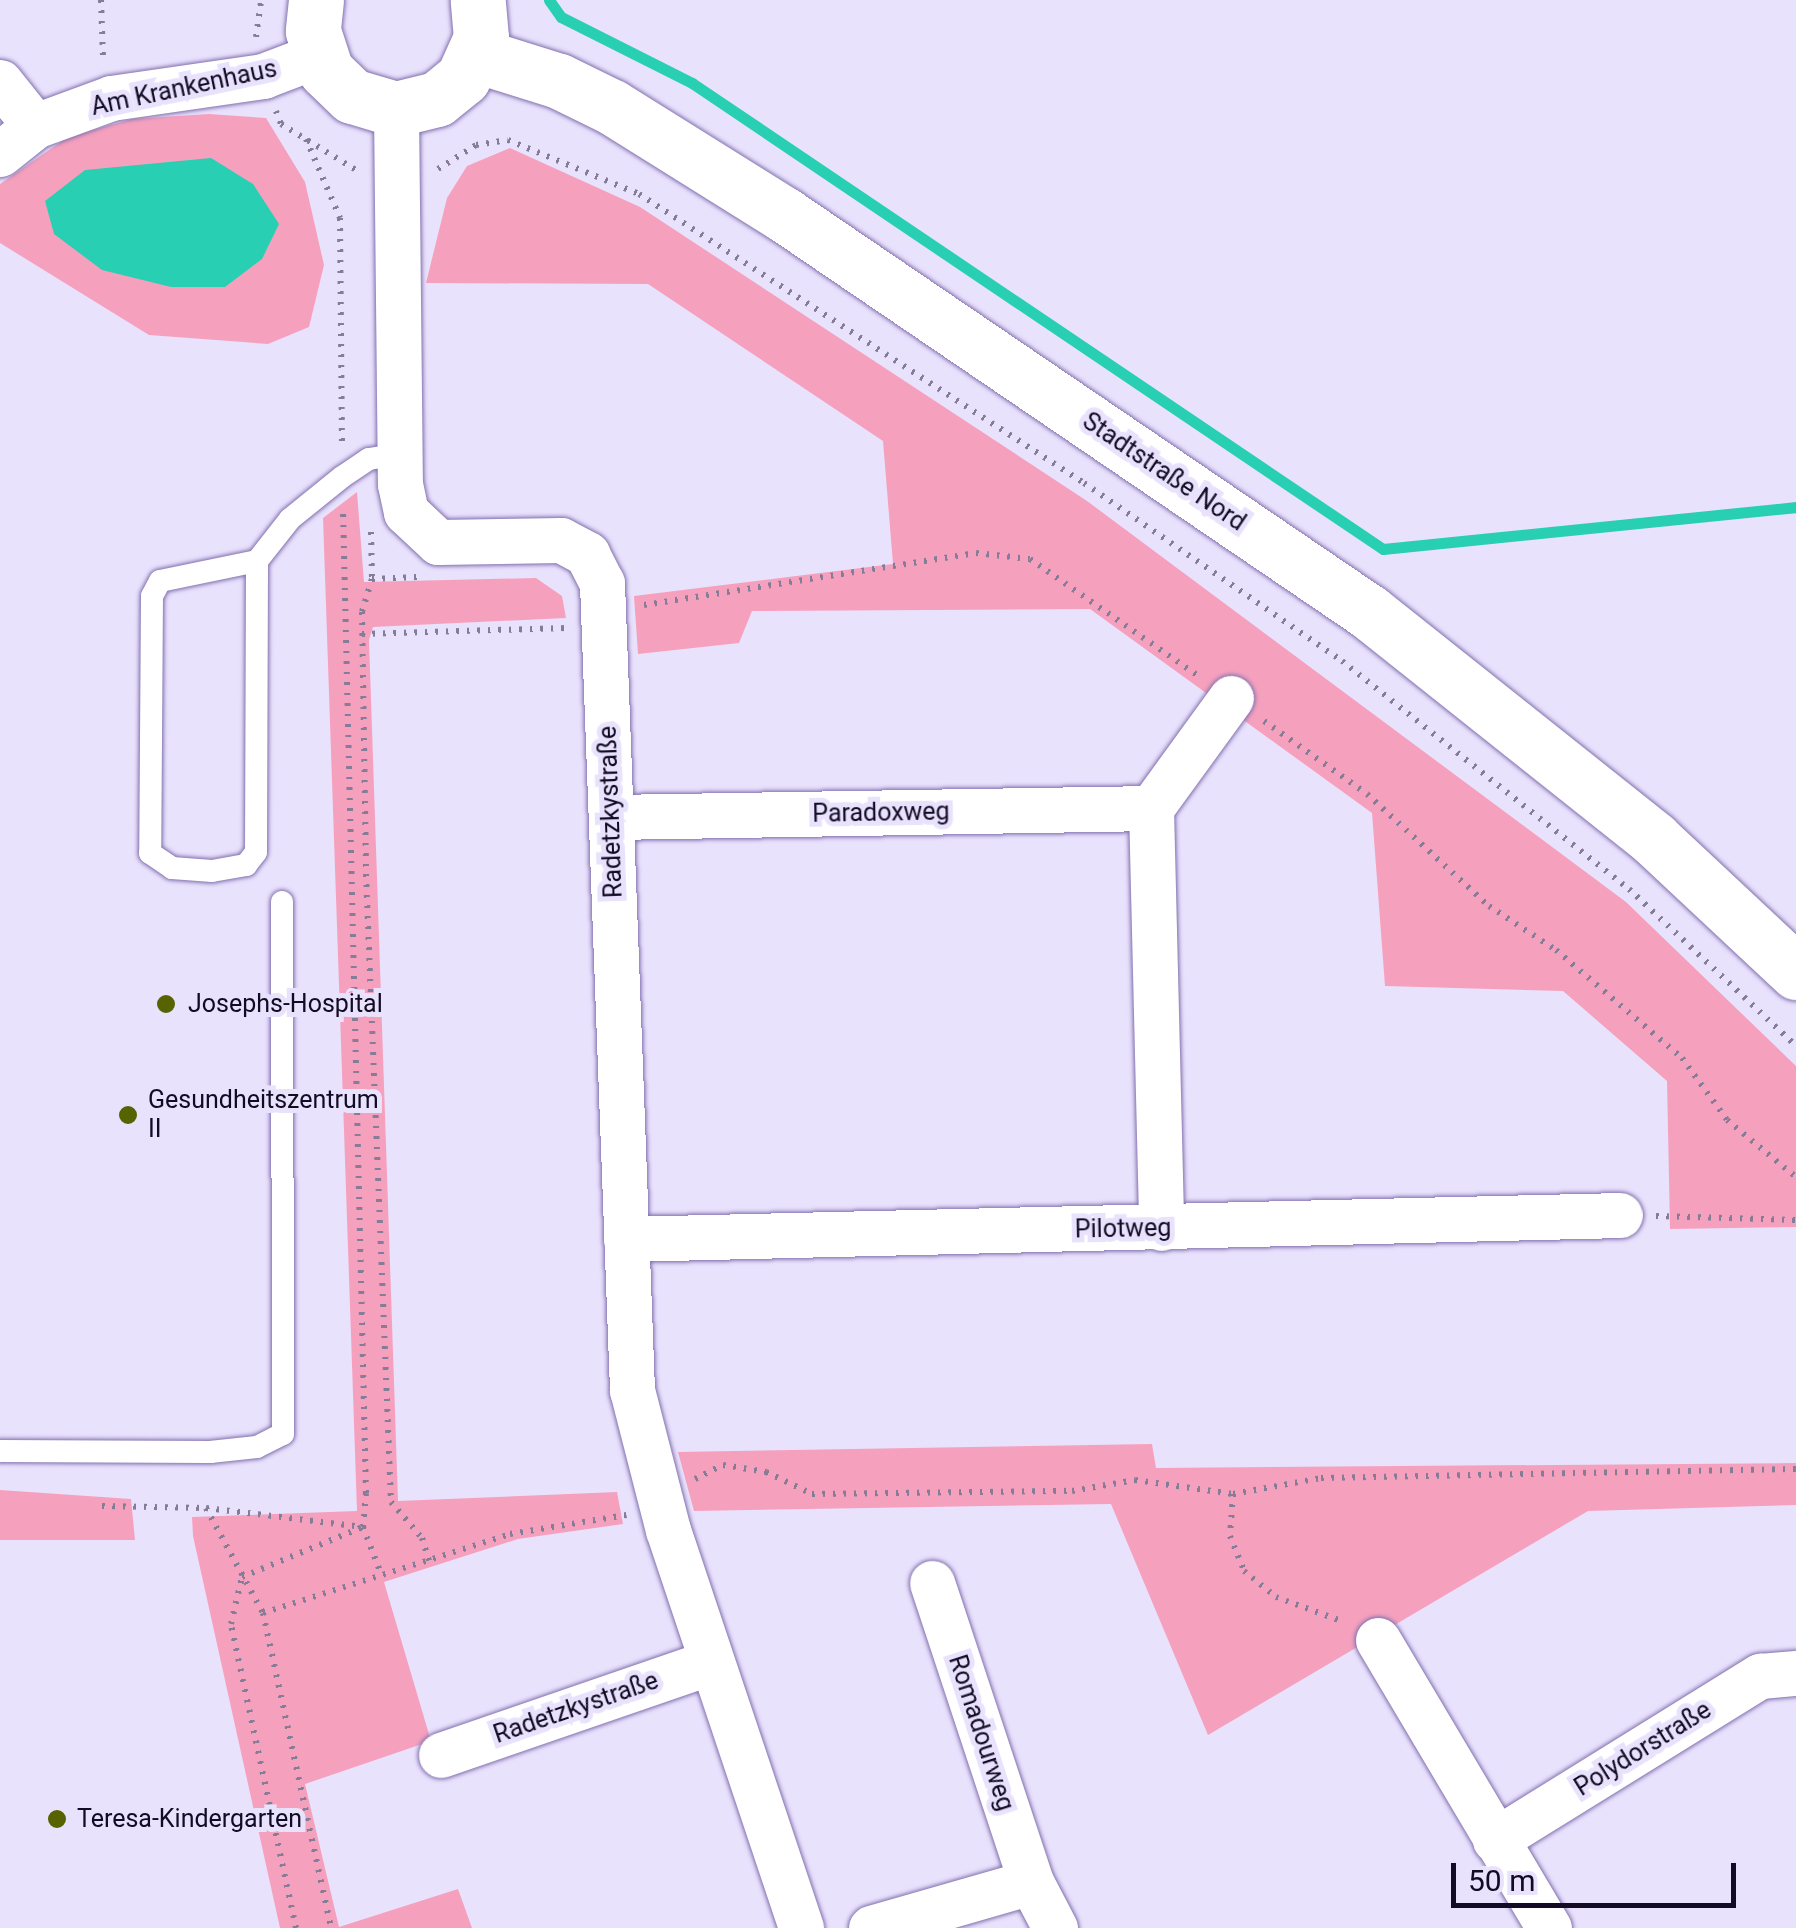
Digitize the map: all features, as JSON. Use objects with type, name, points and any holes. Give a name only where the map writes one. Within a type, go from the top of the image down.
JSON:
[{"type":"main road","points":[[316,0],[318,56],[352,96],[396,108],[437,99],[463,78],[476,56],[478,0]]},
{"type":"main road","name":"Stadtstraße Nord","points":[[476,56],[559,81],[628,116],[785,215],[1369,612],[1654,838],[1796,972]]},
{"type":"street","name":"Am Krankenhaus","points":[[0,154],[34,126],[112,98],[263,76],[318,56]]},
{"type":"street","points":[[0,82],[34,126]]},
{"type":"street","name":"Radetzkystraße","points":[[396,108],[400,454],[406,512],[422,532],[438,542],[561,540],[587,554],[602,583],[588,626],[610,817],[632,1390],[659,1500],[801,1928]]},
{"type":"street","points":[[1162,1228],[1150,808],[1232,698]]},
{"type":"street","name":"Paradoxweg","points":[[610,817],[1150,808]]},
{"type":"street","name":"Pilotweg","points":[[626,1239],[1620,1215]]},
{"type":"street","name":"Romadourweg","points":[[932,1583],[1031,1882],[1054,1928]]},
{"type":"street","points":[[1378,1640],[1549,1928]]},
{"type":"street","name":"Radetzkystraße","points":[[441,1754],[711,1662]]},
{"type":"street","name":"Polydorstraße","points":[[1495,1840],[1760,1676],[1796,1674]]},
{"type":"street","points":[[870,1928],[1031,1882]]},
{"type":"lane","points":[[257,561],[160,581],[152,596],[150,852],[172,868],[212,872],[246,864],[256,852],[257,561],[290,519],[342,477],[369,459],[400,454]]},
{"type":"lane","points":[[0,1451],[210,1452],[257,1447],[283,1434],[282,902]]},
{"type":"path","points":[[101,0],[97,24],[112,98]]},
{"type":"path","points":[[381,1574],[362,1527],[340,218],[306,138],[351,170],[396,171],[436,170],[476,145],[508,140],[640,194],[1084,483],[1342,661],[1629,889],[1796,1046]]},
{"type":"path","points":[[362,634],[588,626],[638,606],[957,556],[1030,558],[1367,794],[1489,906],[1598,986],[1682,1058],[1727,1120],[1796,1177]]},
{"type":"path","points":[[372,579],[362,634],[391,1502],[422,1538],[428,1561]]},
{"type":"path","points":[[1620,1215],[1796,1220]]},
{"type":"path","points":[[263,1613],[510,1534],[630,1514],[723,1465],[766,1472],[812,1494],[1072,1491],[1135,1480],[1232,1494],[1321,1478],[1796,1469]]},
{"type":"path","points":[[1232,1494],[1230,1536],[1244,1571],[1276,1597],[1359,1626],[1378,1640]]},
{"type":"path","points":[[102,1506],[206,1508],[362,1527]]},
{"type":"path","points":[[206,1508],[263,1613],[330,1928]]},
{"type":"path","points":[[242,1577],[362,1527]]},
{"type":"path","points":[[242,1577],[231,1624],[296,1928]]},
{"type":"shaded area","points":[[209,114],[266,118],[305,182],[324,265],[309,327],[268,344],[149,335],[0,243],[0,184],[68,137],[132,119]]},
{"type":"shaded area","points":[[510,148],[640,207],[1087,501],[1626,902],[1796,1066],[1796,1227],[1670,1229],[1667,1081],[1563,991],[1385,986],[1372,813],[1090,609],[752,611],[739,643],[638,654],[634,596],[893,564],[883,441],[648,284],[426,283],[447,198],[467,166]]},
{"type":"shaded area","points":[[211,158],[253,184],[279,224],[262,259],[225,287],[171,287],[102,270],[54,234],[45,201],[85,170]]},
{"type":"shaded area","points":[[357,492],[364,582],[536,578],[562,596],[566,618],[373,627],[369,640],[398,1501],[617,1492],[623,1524],[518,1539],[384,1582],[431,1741],[305,1784],[339,1927],[458,1889],[472,1928],[280,1928],[193,1536],[192,1517],[357,1511],[323,518]]},
{"type":"shaded area","points":[[1152,1444],[1156,1468],[1796,1463],[1796,1505],[1588,1511],[1208,1735],[1111,1504],[694,1511],[678,1452]]},
{"type":"shaded area","points":[[0,1490],[131,1499],[135,1540],[0,1540]]},
{"type":"waterway","points":[[549,0],[561,17],[692,83],[1383,549],[1796,507]]},
{"type":"place","name":"Josephs-Hospital","points":[[166,1004]]},
{"type":"place","name":"Gesundheitszentrum II","points":[[128,1115]]},
{"type":"place","name":"Teresa-Kindergarten","points":[[57,1819]]}]
